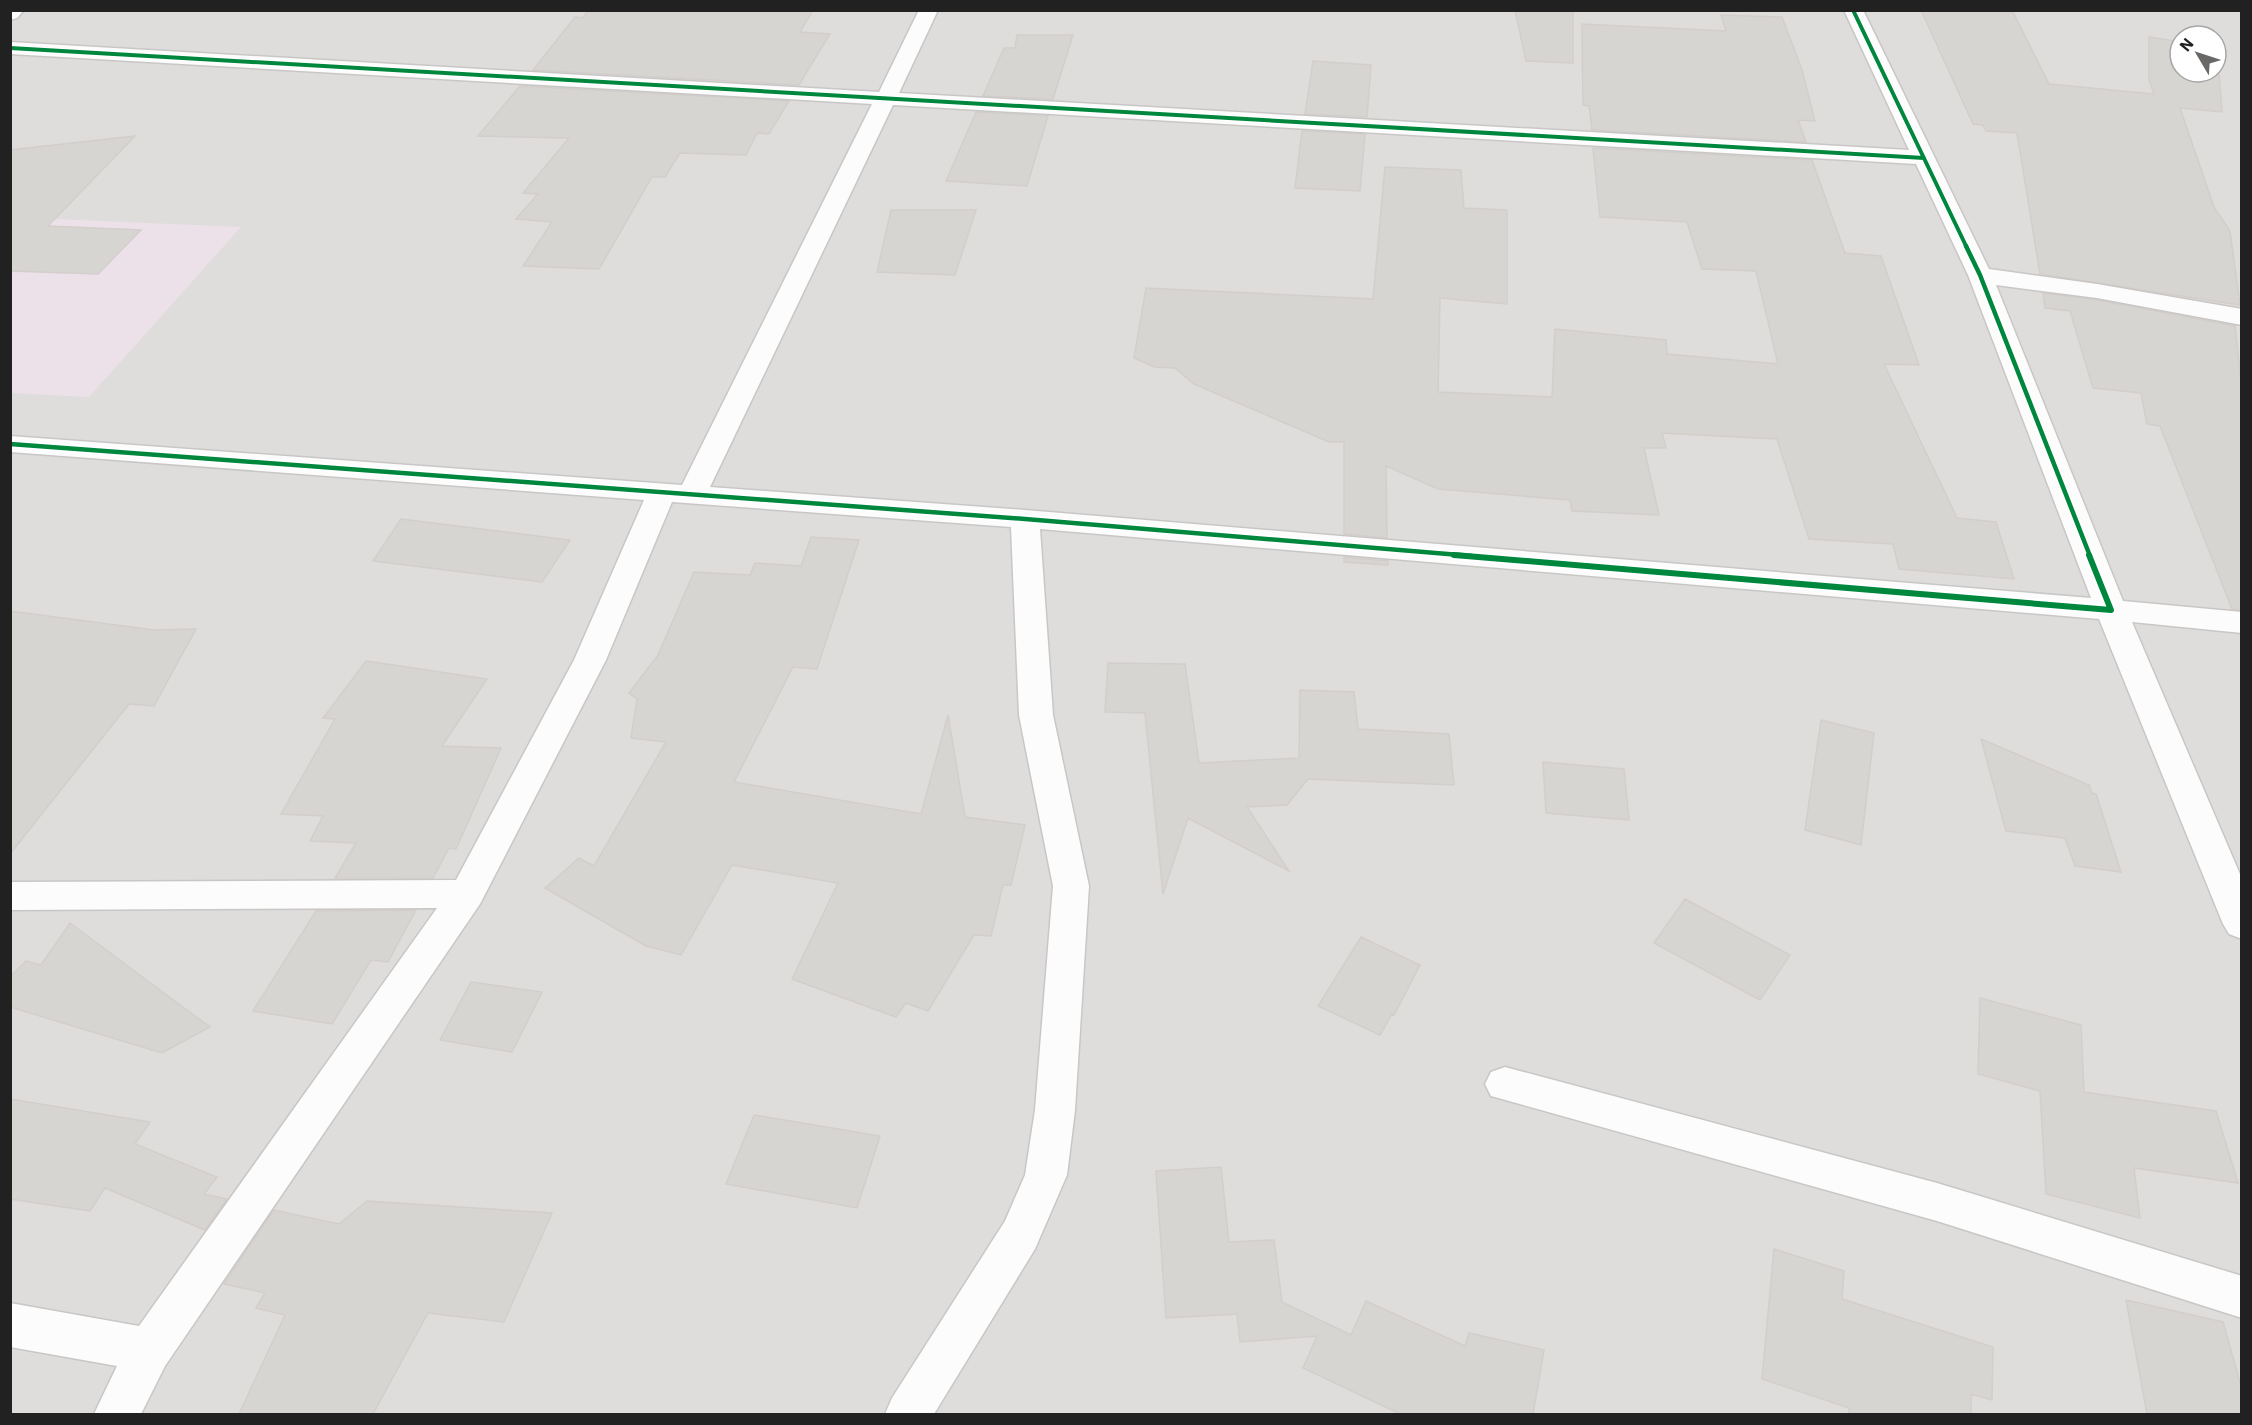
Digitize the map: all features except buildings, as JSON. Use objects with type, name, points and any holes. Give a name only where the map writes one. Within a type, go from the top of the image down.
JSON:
[{"type":"street","points":[[10,14],[15,10]]},
{"type":"street","points":[[117,1414],[149,1350],[467,894],[676,493],[886,99],[929,10]]},
{"type":"street","points":[[1853,10],[1980,275],[2110,610],[2241,924]]},
{"type":"street","points":[[10,48],[1924,158]]},
{"type":"street","points":[[1980,275],[2097,291],[2241,317]]},
{"type":"street","points":[[10,444],[1024,519],[2241,623]]},
{"type":"street","points":[[908,1414],[1020,1236],[1046,1175],[1055,1110],[1071,886],[1036,715],[1024,519]]},
{"type":"street","points":[[10,896],[467,894]]},
{"type":"street","points":[[1505,1084],[1937,1202],[2241,1297]]},
{"type":"street","points":[[10,1325],[149,1350]]},
{"type":"shaded area","points":[[11,11],[2241,11],[2241,1414],[11,1414]]},
{"type":"shaded area","points":[[30,218],[241,227],[89,397],[11,393],[10,236]]},
{"type":"cycle path","points":[[10,444],[1025,519],[2111,610],[1980,275],[1853,10]]},
{"type":"cycle path","points":[[10,48],[1924,158]]}]
